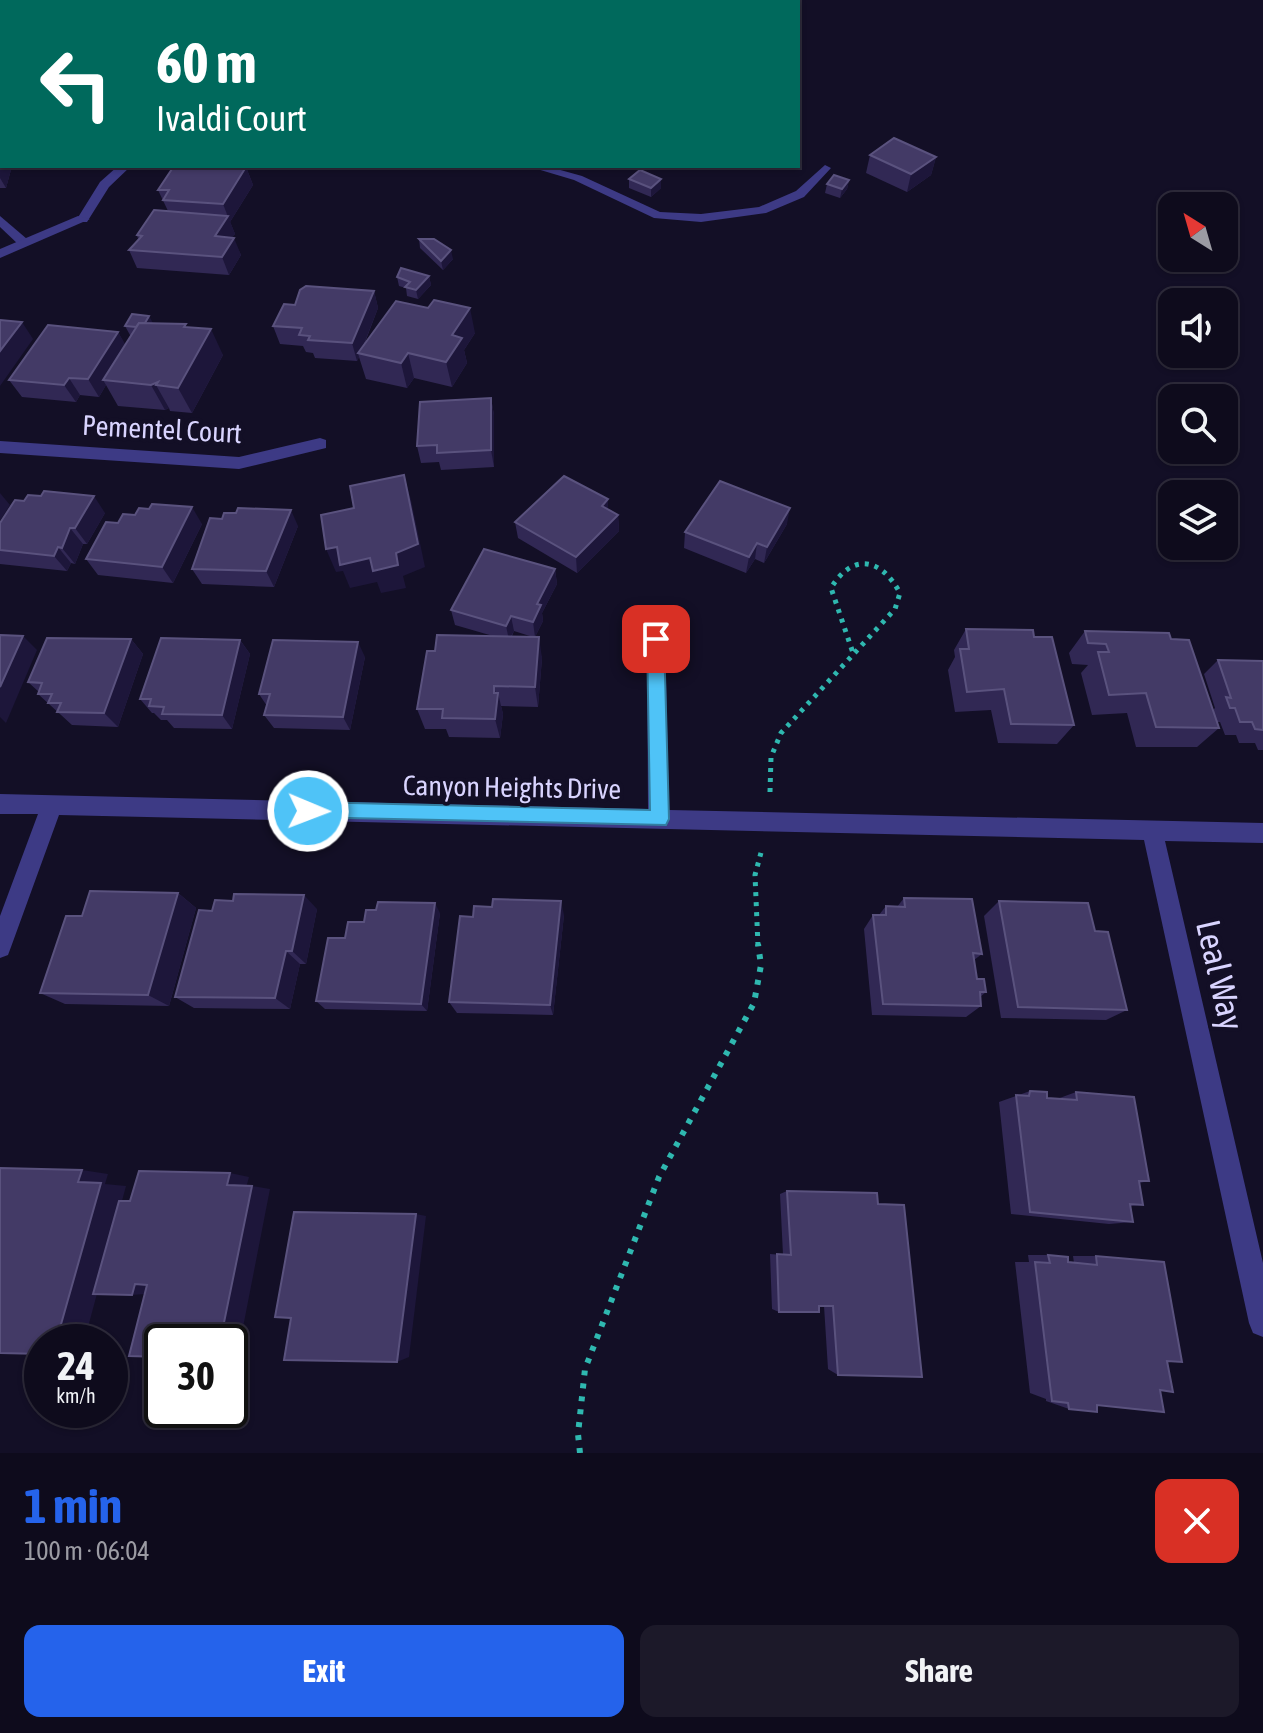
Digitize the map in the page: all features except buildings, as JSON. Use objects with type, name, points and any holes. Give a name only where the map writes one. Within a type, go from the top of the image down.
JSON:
[{"type":"street","points":[[0,254],[83,219]]},
{"type":"street","name":"Pementel Court","points":[[0,447],[239,463],[320,444]]},
{"type":"street","points":[[656,639],[659,819]]},
{"type":"street","name":"Canyon Heights Drive","points":[[0,804],[1263,833]]},
{"type":"street","points":[[0,947],[52,805]]},
{"type":"street","name":"Leal Way","points":[[1152,830],[1263,1323]]},
{"type":"lane","points":[[83,219],[104,185],[123,168]]},
{"type":"lane","points":[[540,168],[578,178],[658,215],[701,218],[762,210],[800,194],[825,168]]},
{"type":"lane","points":[[0,220],[23,242]]},
{"type":"path","points":[[580,1453],[578,1434],[585,1369],[620,1271],[659,1177],[754,1003],[761,965],[755,927],[755,875],[770,821],[771,757],[781,733],[895,609],[900,593],[887,571],[875,565],[861,563],[845,568],[831,588],[853,653]]},
{"type":"route","points":[[308,811],[659,819],[656,639]]}]
